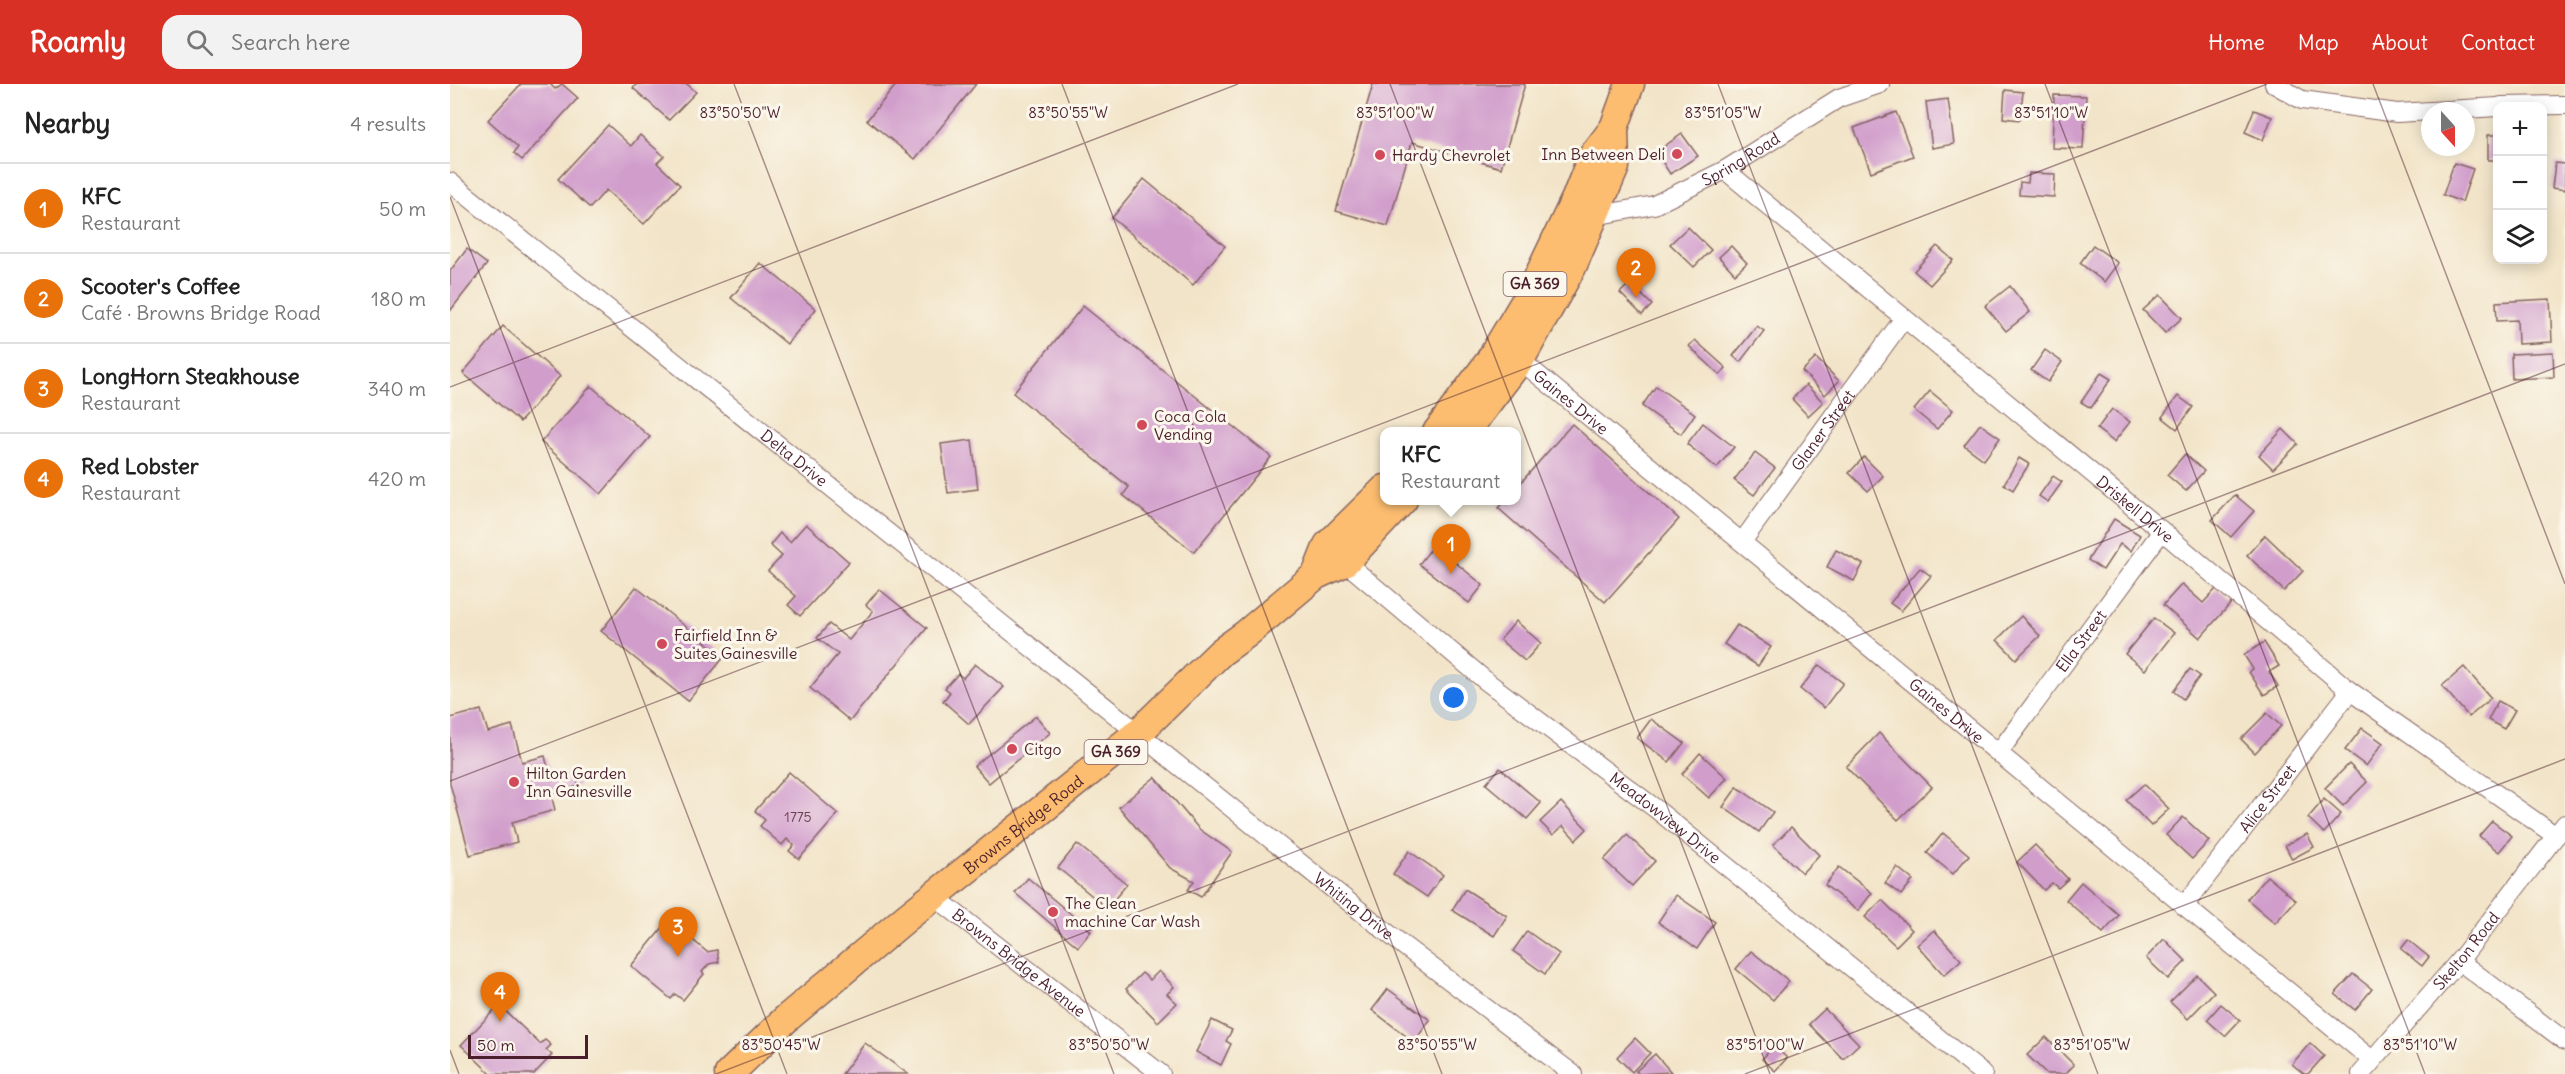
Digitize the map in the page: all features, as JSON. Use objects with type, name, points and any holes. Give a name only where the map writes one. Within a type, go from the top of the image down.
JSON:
[{"type":"main road","name":"GA 369","points":[[1441,427],[1489,362],[1532,290],[1576,198],[1592,157],[1614,128],[1630,84]]},
{"type":"main road","name":"GA 369","points":[[1469,427],[1520,360],[1572,267],[1615,167],[1614,128]]},
{"type":"main road","name":"Browns Bridge Road","points":[[1316,575],[1328,545],[1380,494]]},
{"type":"main road","name":"Browns Bridge Road","points":[[729,1074],[787,1018],[934,896],[1138,733],[1221,652],[1316,575],[1345,562],[1399,505]]},
{"type":"street","name":"Spring Road","points":[[1594,216],[1654,205],[1725,170],[1839,98],[1880,84]]},
{"type":"street","points":[[2274,84],[2302,100],[2397,113],[2493,107]]},
{"type":"street","points":[[2547,106],[2565,105]]},
{"type":"street","name":"Driskell Drive","points":[[1725,170],[2162,531],[2350,691],[2561,830]]},
{"type":"street","name":"Delta Drive","points":[[450,182],[1138,733]]},
{"type":"street","name":"Glaner Street","points":[[1742,542],[1904,318]]},
{"type":"street","name":"Gaines Drive","points":[[1520,360],[2184,906],[2367,1067]]},
{"type":"street","name":"Ella Street","points":[[1999,752],[2162,531]]},
{"type":"street","name":"Meadowview Drive","points":[[1345,562],[1486,681],[1656,809],[1983,1074]]},
{"type":"street","name":"Alice Street","points":[[2184,906],[2350,691]]},
{"type":"street","name":"Whiting Drive","points":[[1138,733],[1404,946],[1573,1074]]},
{"type":"street","name":"Skelton Road","points":[[2367,1067],[2458,961],[2561,830]]},
{"type":"street","name":"Browns Bridge Avenue","points":[[934,896],[1161,1074]]},
{"type":"street","points":[[2458,961],[2565,1041]]},
{"type":"building","points":[[521,84],[550,84],[555,89],[562,84],[578,98],[522,160],[514,153],[518,147],[488,120]]},
{"type":"building","points":[[637,84],[687,84],[696,92],[669,120],[633,88]]},
{"type":"building","points":[[897,84],[976,84],[915,159],[867,120]]},
{"type":"building","name":"Hardy Chevrolet","points":[[1373,84],[1525,84],[1501,168],[1412,142],[1388,226],[1336,211]]},
{"type":"building","points":[[2005,90],[2023,92],[2020,120],[2003,118]]},
{"type":"building","points":[[2054,95],[2086,96],[2083,149],[2052,148]]},
{"type":"building","points":[[1948,99],[1954,144],[1932,148],[1926,102]]},
{"type":"building","points":[[2254,110],[2272,117],[2263,140],[2245,132]]},
{"type":"building","points":[[1896,112],[1913,156],[1871,172],[1854,128]]},
{"type":"building","points":[[608,125],[631,146],[640,135],[664,156],[657,163],[680,185],[644,224],[606,190],[590,208],[558,179]]},
{"type":"building","name":"Inn Between Deli","points":[[1682,134],[1698,156],[1670,174],[1656,152]]},
{"type":"building","points":[[2488,135],[2493,135],[2493,160],[2488,160]]},
{"type":"building","points":[[2454,163],[2473,169],[2462,202],[2443,195]]},
{"type":"building","points":[[2555,163],[2565,164],[2565,190],[2552,188]]},
{"type":"building","points":[[2029,173],[2055,174],[2054,197],[2019,195],[2020,182],[2028,183]]},
{"type":"building","points":[[1144,179],[1225,246],[1193,285],[1112,218]]},
{"type":"building","points":[[1688,227],[1711,250],[1694,267],[1670,244]]},
{"type":"building","points":[[2093,245],[2118,263],[2104,282],[2080,263]]},
{"type":"building","points":[[1731,246],[1747,263],[1735,274],[1719,257]]},
{"type":"building","points":[[1937,246],[1953,260],[1930,285],[1914,271]]},
{"type":"building","points":[[467,249],[487,264],[450,311],[450,271]]},
{"type":"building","points":[[760,263],[816,309],[787,344],[731,298]]},
{"type":"building","points":[[1630,283],[1652,305],[1642,315],[1620,293]]},
{"type":"building","points":[[2010,286],[2030,312],[2006,331],[1985,306]]},
{"type":"building","points":[[2160,295],[2182,318],[2165,333],[2143,310]]},
{"type":"building","points":[[2550,299],[2552,342],[2518,344],[2517,320],[2497,321],[2496,302]]},
{"type":"building","name":"Coca Cola Vending","points":[[1083,306],[1271,457],[1194,552],[1123,495],[1129,487],[1013,393]]},
{"type":"building","points":[[503,326],[560,376],[520,422],[463,373]]},
{"type":"building","points":[[1757,326],[1764,331],[1740,362],[1733,356]]},
{"type":"building","points":[[1695,340],[1726,368],[1720,375],[1689,346]]},
{"type":"building","points":[[2045,350],[2062,362],[2048,382],[2031,370]]},
{"type":"building","points":[[2553,352],[2554,377],[2512,379],[2511,354]]},
{"type":"building","points":[[1816,358],[1839,381],[1825,395],[1802,371]]},
{"type":"building","points":[[2101,373],[2111,379],[2091,408],[2081,402]]},
{"type":"building","points":[[1806,385],[1823,402],[1808,416],[1792,399]]},
{"type":"building","points":[[591,386],[650,437],[601,494],[541,442]]},
{"type":"building","points":[[1656,386],[1695,414],[1681,434],[1642,406]]},
{"type":"building","points":[[1930,391],[1953,410],[1937,429],[1914,410]]},
{"type":"building","points":[[2178,396],[2193,407],[2177,429],[2162,417]]},
{"type":"building","points":[[2112,409],[2130,422],[2114,442],[2097,429]]},
{"type":"building","points":[[1703,423],[1734,447],[1717,468],[1687,444]]},
{"type":"building","points":[[1572,424],[1679,519],[1605,602],[1498,508],[1501,505],[1521,505],[1521,482]]},
{"type":"building","points":[[1980,424],[2000,438],[1984,460],[1964,445]]},
{"type":"building","points":[[2283,429],[2298,444],[2273,469],[2259,455]]},
{"type":"building","points":[[972,440],[978,489],[948,493],[941,444]]},
{"type":"building","points":[[1755,453],[1775,468],[1754,495],[1734,480]]},
{"type":"building","points":[[2185,454],[2204,471],[2186,491],[2167,475]]},
{"type":"building","points":[[1864,457],[1883,476],[1868,491],[1849,473]]},
{"type":"building","points":[[2019,458],[2029,464],[2013,490],[2004,484]]},
{"type":"building","points":[[2053,476],[2062,482],[2048,502],[2039,496]]},
{"type":"building","points":[[2235,495],[2254,511],[2231,537],[2212,520]]},
{"type":"building","points":[[2114,519],[2140,535],[2131,551],[2120,544],[2103,570],[2088,560]]},
{"type":"building","points":[[806,524],[849,562],[800,616],[788,605],[796,596],[768,571],[782,556],[770,545],[780,533],[790,542]]},
{"type":"building","points":[[2265,535],[2303,571],[2284,591],[2247,555]]},
{"type":"building","points":[[1434,545],[1483,585],[1469,603],[1419,564]]},
{"type":"building","points":[[1836,550],[1863,564],[1854,581],[1827,567]]},
{"type":"building","points":[[1920,568],[1931,576],[1901,611],[1890,603]]},
{"type":"building","points":[[2182,584],[2203,603],[2217,588],[2232,602],[2200,638],[2163,605]]},
{"type":"building","name":"Fairfield Inn & Suites Gainesville","points":[[636,587],[724,657],[688,701],[601,631]]},
{"type":"building","points":[[879,589],[927,628],[850,721],[810,688],[838,654],[817,638],[829,624],[849,640],[873,611],[866,605]]},
{"type":"building","points":[[2021,616],[2040,636],[2016,659],[1997,640]]},
{"type":"building","points":[[2154,618],[2174,633],[2145,670],[2125,654]]},
{"type":"building","points":[[1516,621],[1541,643],[1525,661],[1500,640]]},
{"type":"building","points":[[1737,625],[1771,647],[1758,666],[1724,644]]},
{"type":"building","points":[[2264,642],[2279,666],[2269,672],[2278,686],[2264,695],[2249,672],[2253,669],[2244,655]]},
{"type":"building","points":[[975,664],[1004,687],[969,724],[943,701],[950,692],[945,688],[958,674],[963,678]]},
{"type":"building","points":[[1819,665],[1843,683],[1824,708],[1800,689]]},
{"type":"building","points":[[2464,667],[2491,698],[2469,717],[2442,686]]},
{"type":"building","points":[[2190,669],[2200,676],[2183,699],[2173,691]]},
{"type":"building","points":[[2498,701],[2515,710],[2504,729],[2488,720]]},
{"type":"building","name":"Hilton Garden Inn Gainesville","points":[[481,710],[488,732],[512,725],[522,762],[545,756],[551,780],[576,773],[579,786],[551,794],[555,810],[512,822],[517,842],[470,855],[450,784],[450,718]]},
{"type":"building","points":[[2267,713],[2281,726],[2255,753],[2241,739]]},
{"type":"building","name":"Citgo","points":[[1036,716],[1050,733],[989,783],[974,766]]},
{"type":"building","points":[[1651,719],[1684,743],[1669,762],[1637,738]]},
{"type":"building","points":[[2362,728],[2383,743],[2366,766],[2345,750]]},
{"type":"building","points":[[1879,733],[1932,787],[1898,820],[1846,767]]},
{"type":"building","points":[[1700,753],[1727,778],[1709,798],[1682,774]]},
{"type":"building","points":[[2349,764],[2367,782],[2343,806],[2325,788]]},
{"type":"building","points":[[1500,768],[1541,803],[1527,819],[1486,784]]},
{"type":"building","points":[[789,772],[838,814],[799,859],[789,851],[794,845],[787,839],[782,845],[760,826],[765,820],[755,811]]},
{"type":"building","points":[[1155,777],[1199,829],[1232,852],[1201,897],[1188,890],[1194,881],[1170,868],[1119,807]]},
{"type":"building","points":[[2144,784],[2169,809],[2151,826],[2126,800]]},
{"type":"building","points":[[1737,787],[1773,812],[1759,832],[1723,807]]},
{"type":"building","points":[[2324,799],[2341,814],[2324,833],[2308,818]]},
{"type":"building","points":[[1561,802],[1587,829],[1576,840],[1563,826],[1553,835],[1540,822]]},
{"type":"building","points":[[2183,817],[2209,841],[2192,859],[2166,835]]},
{"type":"building","points":[[2492,821],[2512,836],[2499,852],[2479,836]]},
{"type":"building","points":[[1791,827],[1819,855],[1802,873],[1773,845]]},
{"type":"building","points":[[1943,833],[1969,855],[1953,874],[1927,853]]},
{"type":"building","points":[[2307,834],[2314,847],[2292,859],[2285,845]]},
{"type":"building","points":[[1627,835],[1655,861],[1632,886],[1604,860]]},
{"type":"building","points":[[1077,844],[1127,884],[1107,908],[1058,868]]},
{"type":"building","points":[[2035,845],[2068,879],[2058,888],[2052,883],[2044,890],[2017,862]]},
{"type":"building","points":[[1409,851],[1443,875],[1427,897],[1393,874]]},
{"type":"building","points":[[1839,867],[1872,893],[1858,911],[1825,885]]},
{"type":"building","points":[[1897,867],[1913,880],[1901,895],[1885,883]]},
{"type":"building","points":[[2267,876],[2296,900],[2275,923],[2247,899]]},
{"type":"building","name":"The Clean machine Car Wash","points":[[1028,878],[1091,931],[1078,947],[1015,893]]},
{"type":"building","points":[[2081,882],[2119,915],[2103,933],[2066,900]]},
{"type":"building","points":[[1465,889],[1507,916],[1494,936],[1452,910]]},
{"type":"building","points":[[1676,895],[1715,922],[1697,949],[1658,922]]},
{"type":"building","points":[[1882,900],[1912,930],[1896,946],[1865,917]]},
{"type":"building","points":[[669,920],[707,952],[717,950],[719,962],[709,964],[702,972],[704,974],[683,1000],[675,994],[671,999],[631,966]]},
{"type":"building","points":[[1934,930],[1961,960],[1944,975],[1917,945]]},
{"type":"building","points":[[1527,931],[1559,954],[1545,974],[1513,951]]},
{"type":"building","points":[[2164,939],[2186,961],[2168,979],[2146,958]]},
{"type":"building","points":[[2408,940],[2429,957],[2422,966],[2401,949]]},
{"type":"building","points":[[1751,951],[1789,981],[1773,1000],[1736,969]]},
{"type":"building","points":[[1159,971],[1174,987],[1167,994],[1177,1003],[1158,1022],[1126,989],[1142,973],[1150,980]]},
{"type":"building","points":[[2353,974],[2372,989],[2355,1010],[2335,994]]},
{"type":"building","points":[[2197,975],[2214,992],[2188,1019],[2170,1002]]},
{"type":"building","points":[[1388,989],[1430,1020],[1414,1042],[1372,1010]]},
{"type":"building","points":[[2221,1004],[2240,1020],[2225,1036],[2207,1020]]},
{"type":"building","points":[[499,1005],[540,1044],[545,1040],[551,1045],[546,1050],[552,1055],[534,1074],[491,1074],[461,1045]]},
{"type":"building","points":[[1825,1009],[1859,1044],[1843,1059],[1809,1024]]},
{"type":"building","points":[[1212,1020],[1232,1030],[1226,1041],[1231,1044],[1221,1065],[1196,1052]]},
{"type":"building","points":[[2046,1037],[2074,1065],[2065,1074],[2047,1074],[2027,1055]]},
{"type":"building","points":[[1635,1038],[1650,1053],[1632,1072],[1617,1057]]},
{"type":"building","points":[[865,1043],[908,1074],[842,1074]]},
{"type":"building","points":[[2310,1043],[2324,1056],[2308,1074],[2304,1074],[2292,1064]]},
{"type":"building","points":[[1774,1046],[1787,1058],[1775,1071],[1762,1059]]},
{"type":"building","points":[[1655,1054],[1671,1072],[1639,1074],[1636,1071]]},
{"type":"place","name":"Inn Between Deli","points":[[1677,154]]},
{"type":"place","name":"Hardy Chevrolet","points":[[1380,155]]},
{"type":"place","name":"Scooter's Coffee","points":[[1636,298]]},
{"type":"place","name":"Coca Cola Vending","points":[[1142,425]]},
{"type":"place","name":"KFC","points":[[1451,574]]},
{"type":"place","name":"Fairfield Inn & Suites Gainesville","points":[[662,644]]},
{"type":"place","name":"Citgo","points":[[1012,749]]},
{"type":"place","name":"Hilton Garden Inn Gainesville","points":[[514,782]]},
{"type":"place","name":"The Clean machine Car Wash","points":[[1053,912]]},
{"type":"place","name":"LongHorn Steakhouse","points":[[678,957]]},
{"type":"place","name":"Red Lobster","points":[[500,1022]]}]
